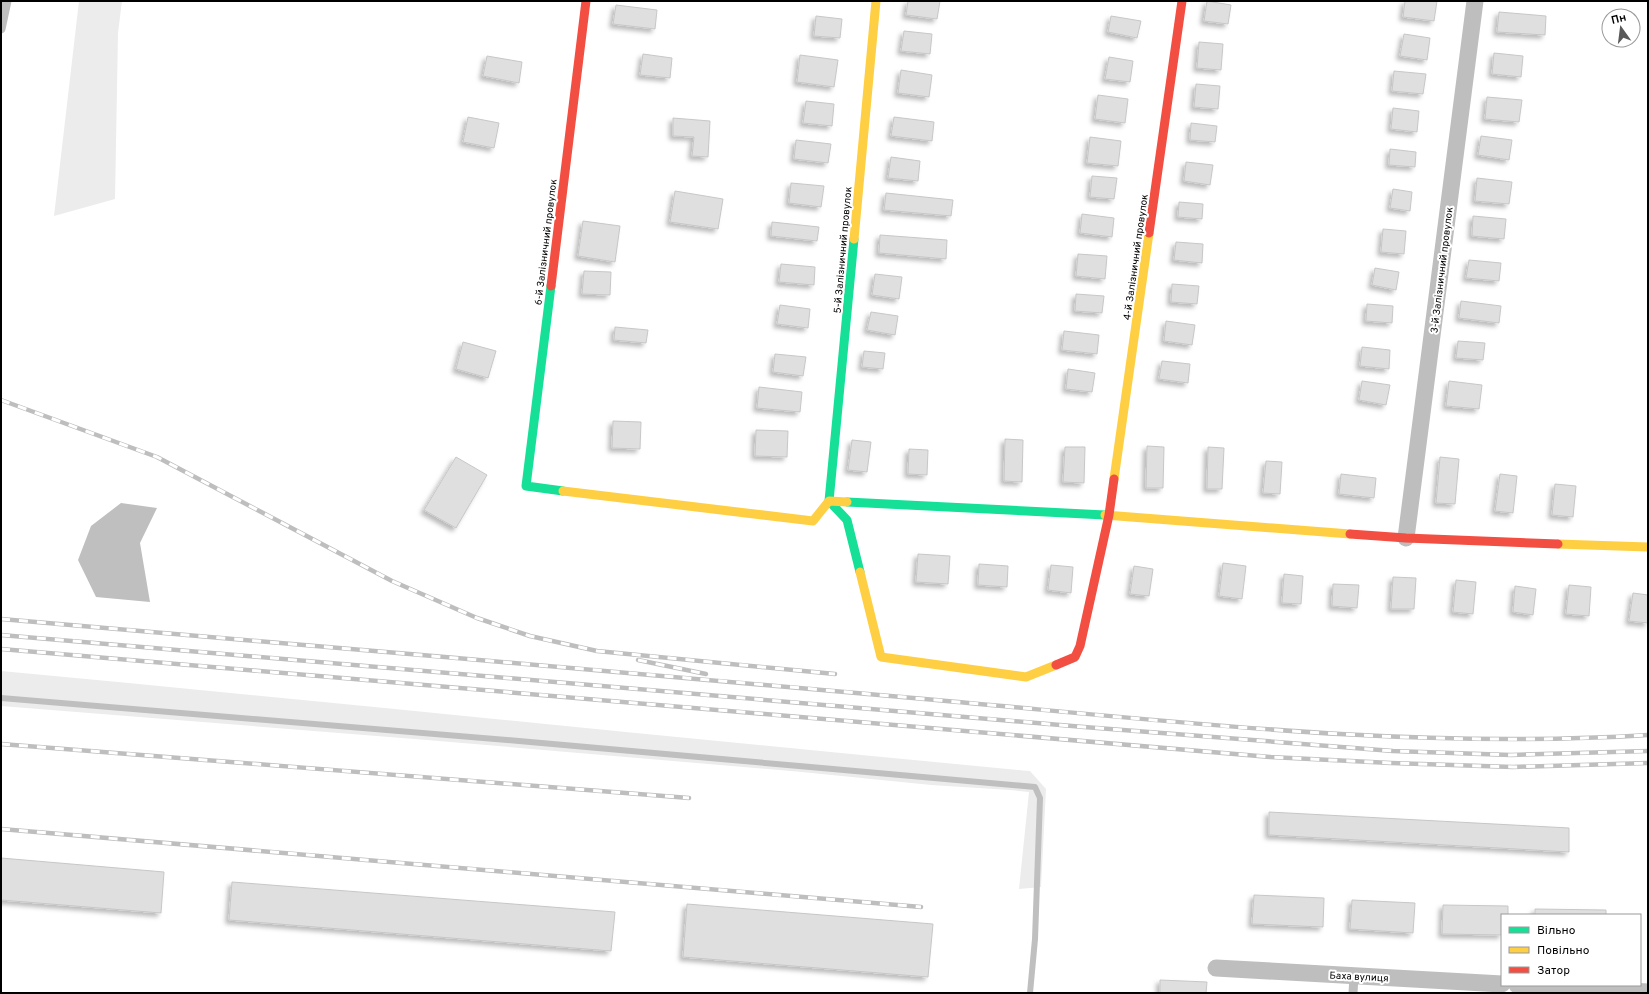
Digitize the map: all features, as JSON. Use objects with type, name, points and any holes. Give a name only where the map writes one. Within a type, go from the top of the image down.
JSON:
[{"type":"street","name":"6-й Залізничний провулок","points":[[586,1],[526,486],[813,521],[829,501]]},
{"type":"street","name":"5-й Залізничний провулок","points":[[829,501],[876,1]]},
{"type":"street","name":"4-й Залізничний провулок","points":[[829,501],[847,520],[881,657],[1026,677],[1075,657],[1080,646],[1109,515],[1182,1]]},
{"type":"street","name":"3-й Залізничний провулок","points":[[1406,538],[1475,1]]},
{"type":"street","points":[[829,501],[1109,515],[1406,538],[1648,547]]},
{"type":"street","name":"Баха вулиця","points":[[1216,968],[1501,984]]},
{"type":"street","points":[[1536,986],[1648,992]]},
{"type":"lane","points":[[1,29],[7,1]]},
{"type":"lane","points":[[1353,993],[1354,976]]},
{"type":"shaded area","points":[[79,1],[122,1],[118,33],[115,199],[54,216]]},
{"type":"shaded area","points":[[121,503],[157,508],[140,543],[150,602],[96,597],[78,560],[91,526]]},
{"type":"shaded area","points":[[1,671],[1030,771],[1046,789],[1041,887],[1019,889],[1029,792],[931,785],[802,772],[427,740],[1,706]]},
{"type":"building","points":[[908,1],[940,1],[937,19],[906,15]]},
{"type":"building","points":[[1207,1],[1231,5],[1228,24],[1204,21]]},
{"type":"building","points":[[1405,1],[1437,1],[1434,21],[1403,17]]},
{"type":"building","points":[[616,5],[657,10],[655,29],[613,24]]},
{"type":"building","points":[[1499,12],[1546,16],[1545,35],[1497,32]]},
{"type":"building","points":[[816,16],[842,19],[840,38],[814,36]]},
{"type":"building","points":[[1111,16],[1141,21],[1137,38],[1108,32]]},
{"type":"building","points":[[904,31],[932,34],[930,54],[901,51]]},
{"type":"building","points":[[1404,34],[1430,38],[1427,60],[1400,56]]},
{"type":"building","points":[[1199,42],[1223,44],[1221,70],[1197,68]]},
{"type":"building","points":[[1494,53],[1523,56],[1521,77],[1492,74]]},
{"type":"building","points":[[643,54],[672,58],[670,78],[640,75]]},
{"type":"building","points":[[800,55],[838,60],[834,87],[797,82]]},
{"type":"building","points":[[487,56],[522,62],[519,83],[483,76]]},
{"type":"building","points":[[1109,57],[1133,61],[1130,82],[1105,79]]},
{"type":"building","points":[[901,70],[932,75],[929,97],[898,93]]},
{"type":"building","points":[[1394,71],[1426,74],[1423,94],[1392,91]]},
{"type":"building","points":[[1196,84],[1220,86],[1218,109],[1194,107]]},
{"type":"building","points":[[1098,95],[1128,99],[1125,123],[1095,119]]},
{"type":"building","points":[[1487,97],[1522,100],[1519,122],[1485,119]]},
{"type":"building","points":[[806,101],[834,104],[832,126],[803,123]]},
{"type":"building","points":[[1393,108],[1419,111],[1417,132],[1391,129]]},
{"type":"building","points":[[468,117],[499,123],[494,148],[463,142]]},
{"type":"building","points":[[894,117],[934,122],[932,141],[891,136]]},
{"type":"building","points":[[673,118],[710,121],[708,157],[692,156],[694,137],[673,136]]},
{"type":"building","points":[[1191,123],[1217,126],[1215,142],[1190,140]]},
{"type":"building","points":[[1481,136],[1512,140],[1509,160],[1478,155]]},
{"type":"building","points":[[1090,137],[1121,141],[1118,166],[1087,163]]},
{"type":"building","points":[[796,140],[831,144],[828,163],[794,159]]},
{"type":"building","points":[[1390,149],[1416,152],[1415,167],[1389,165]]},
{"type":"building","points":[[891,157],[920,161],[918,181],[888,178]]},
{"type":"building","points":[[1186,162],[1213,165],[1210,185],[1184,181]]},
{"type":"building","points":[[1092,176],[1117,178],[1114,199],[1090,197]]},
{"type":"building","points":[[1477,178],[1512,182],[1509,204],[1475,201]]},
{"type":"building","points":[[791,183],[824,186],[821,207],[789,203]]},
{"type":"building","points":[[1393,189],[1412,192],[1410,211],[1390,208]]},
{"type":"building","points":[[675,191],[723,199],[718,229],[670,222]]},
{"type":"building","points":[[886,193],[953,200],[951,216],[884,210]]},
{"type":"building","points":[[1179,202],[1203,204],[1202,219],[1178,217]]},
{"type":"building","points":[[1082,214],[1114,218],[1112,237],[1080,233]]},
{"type":"building","points":[[1473,216],[1506,219],[1504,239],[1472,236]]},
{"type":"building","points":[[583,221],[620,226],[615,262],[578,256]]},
{"type":"building","points":[[772,222],[819,227],[817,241],[771,236]]},
{"type":"building","points":[[1383,229],[1406,231],[1404,254],[1381,252]]},
{"type":"building","points":[[880,235],[947,240],[946,259],[879,253]]},
{"type":"building","points":[[1176,242],[1203,244],[1202,263],[1174,260]]},
{"type":"building","points":[[1078,254],[1107,256],[1105,279],[1076,276]]},
{"type":"building","points":[[1469,260],[1501,263],[1499,281],[1466,278]]},
{"type":"building","points":[[781,264],[815,267],[814,285],[779,282]]},
{"type":"building","points":[[1375,268],[1399,272],[1396,290],[1372,285]]},
{"type":"building","points":[[584,271],[611,272],[610,295],[582,294]]},
{"type":"building","points":[[875,274],[902,277],[899,299],[872,295]]},
{"type":"building","points":[[1172,284],[1199,286],[1197,304],[1171,302]]},
{"type":"building","points":[[1076,294],[1104,296],[1102,313],[1075,311]]},
{"type":"building","points":[[1461,301],[1501,306],[1499,323],[1459,318]]},
{"type":"building","points":[[1367,304],[1393,306],[1392,323],[1366,321]]},
{"type":"building","points":[[780,305],[810,309],[808,328],[777,324]]},
{"type":"building","points":[[871,312],[898,316],[895,335],[867,330]]},
{"type":"building","points":[[1166,321],[1195,325],[1192,345],[1164,341]]},
{"type":"building","points":[[615,327],[648,330],[646,343],[614,340]]},
{"type":"building","points":[[1064,331],[1099,335],[1097,354],[1062,350]]},
{"type":"building","points":[[1458,341],[1485,343],[1483,360],[1456,358]]},
{"type":"building","points":[[463,342],[496,351],[488,378],[456,369]]},
{"type":"building","points":[[1362,347],[1390,350],[1389,369],[1360,366]]},
{"type":"building","points":[[864,351],[885,353],[883,369],[862,367]]},
{"type":"building","points":[[775,354],[806,357],[803,376],[773,372]]},
{"type":"building","points":[[1162,361],[1190,364],[1188,383],[1159,379]]},
{"type":"building","points":[[1068,369],[1095,373],[1092,392],[1066,389]]},
{"type":"building","points":[[1362,381],[1390,385],[1386,405],[1359,400]]},
{"type":"building","points":[[1449,381],[1482,385],[1479,409],[1446,406]]},
{"type":"building","points":[[759,387],[802,392],[800,412],[757,408]]},
{"type":"building","points":[[613,421],[641,422],[640,449],[612,448]]},
{"type":"building","points":[[756,430],[788,431],[787,457],[755,456]]},
{"type":"building","points":[[1005,439],[1023,440],[1022,482],[1004,481]]},
{"type":"building","points":[[852,440],[871,442],[867,472],[848,470]]},
{"type":"building","points":[[1147,446],[1164,447],[1163,488],[1146,488]]},
{"type":"building","points":[[1065,447],[1085,447],[1084,483],[1063,482]]},
{"type":"building","points":[[1208,447],[1224,448],[1222,489],[1207,489]]},
{"type":"building","points":[[909,449],[928,450],[927,475],[908,474]]},
{"type":"building","points":[[456,457],[487,475],[456,528],[424,510]]},
{"type":"building","points":[[1440,457],[1459,459],[1455,504],[1436,503]]},
{"type":"building","points":[[1266,461],[1282,462],[1280,494],[1263,493]]},
{"type":"building","points":[[1341,474],[1376,478],[1374,498],[1339,494]]},
{"type":"building","points":[[1500,474],[1517,476],[1513,513],[1495,511]]},
{"type":"building","points":[[1555,484],[1576,486],[1573,517],[1552,515]]},
{"type":"building","points":[[918,554],[950,556],[948,584],[916,582]]},
{"type":"building","points":[[1223,563],[1246,566],[1242,599],[1219,596]]},
{"type":"building","points":[[979,564],[1008,566],[1007,587],[978,585]]},
{"type":"building","points":[[1051,565],[1073,567],[1071,593],[1048,590]]},
{"type":"building","points":[[1134,566],[1153,569],[1149,596],[1130,594]]},
{"type":"building","points":[[1284,574],[1303,576],[1301,604],[1282,603]]},
{"type":"building","points":[[1393,577],[1416,578],[1414,609],[1391,609]]},
{"type":"building","points":[[1456,580],[1476,582],[1473,614],[1453,612]]},
{"type":"building","points":[[1333,584],[1359,585],[1357,608],[1332,606]]},
{"type":"building","points":[[1569,585],[1591,587],[1589,616],[1566,614]]},
{"type":"building","points":[[1515,586],[1536,589],[1533,615],[1513,612]]},
{"type":"building","points":[[1633,593],[1648,595],[1648,623],[1629,621]]},
{"type":"building","points":[[1269,812],[1569,828],[1569,852],[1269,835]]},
{"type":"building","points":[[1,858],[164,872],[161,913],[1,900]]},
{"type":"building","points":[[232,882],[615,912],[611,951],[229,920]]},
{"type":"building","points":[[1254,895],[1324,898],[1323,927],[1252,924]]},
{"type":"building","points":[[1352,900],[1415,903],[1413,933],[1350,929]]},
{"type":"building","points":[[687,904],[933,924],[928,977],[683,957]]},
{"type":"building","points":[[1443,905],[1508,906],[1508,914],[1501,914],[1501,935],[1442,934]]},
{"type":"building","points":[[1535,909],[1606,910],[1606,914],[1535,914]]},
{"type":"building","points":[[1160,980],[1207,982],[1206,993],[1160,993]]},
{"type":"waterway","points":[[1,698],[519,741],[1035,787],[1040,798],[1035,939],[1030,993]]},
{"type":"railway","points":[[1,400],[157,457],[392,581],[477,618],[530,636],[597,651],[835,674]]},
{"type":"railway","points":[[1,619],[1291,731],[1470,739],[1559,739],[1648,735]]},
{"type":"railway","points":[[1,635],[1084,727],[1393,751],[1511,755],[1648,751]]},
{"type":"railway","points":[[1,649],[1270,757],[1513,767],[1648,763]]},
{"type":"railway","points":[[638,660],[706,674]]},
{"type":"railway","points":[[1,744],[689,798]]},
{"type":"railway","points":[[1,829],[921,907]]},
{"type":"traffic: fast","points":[[854,239],[829,501],[847,520],[860,572]]},
{"type":"traffic: fast","points":[[551,286],[526,486],[563,491]]},
{"type":"traffic: fast","points":[[847,502],[1105,515]]},
{"type":"traffic: slow","points":[[854,239],[876,1]]},
{"type":"traffic: slow","points":[[1114,479],[1149,233]]},
{"type":"traffic: slow","points":[[563,491],[813,521],[829,501],[847,502]]},
{"type":"traffic: slow","points":[[1105,515],[1350,534]]},
{"type":"traffic: slow","points":[[1558,544],[1648,547]]},
{"type":"traffic: slow","points":[[860,572],[881,657],[1026,677],[1056,665]]},
{"type":"traffic: jam","points":[[551,286],[586,1]]},
{"type":"traffic: jam","points":[[1149,233],[1182,1]]},
{"type":"traffic: jam","points":[[1056,665],[1075,657],[1080,646],[1109,515],[1114,479]]},
{"type":"traffic: jam","points":[[1350,534],[1406,538],[1558,544]]}]
